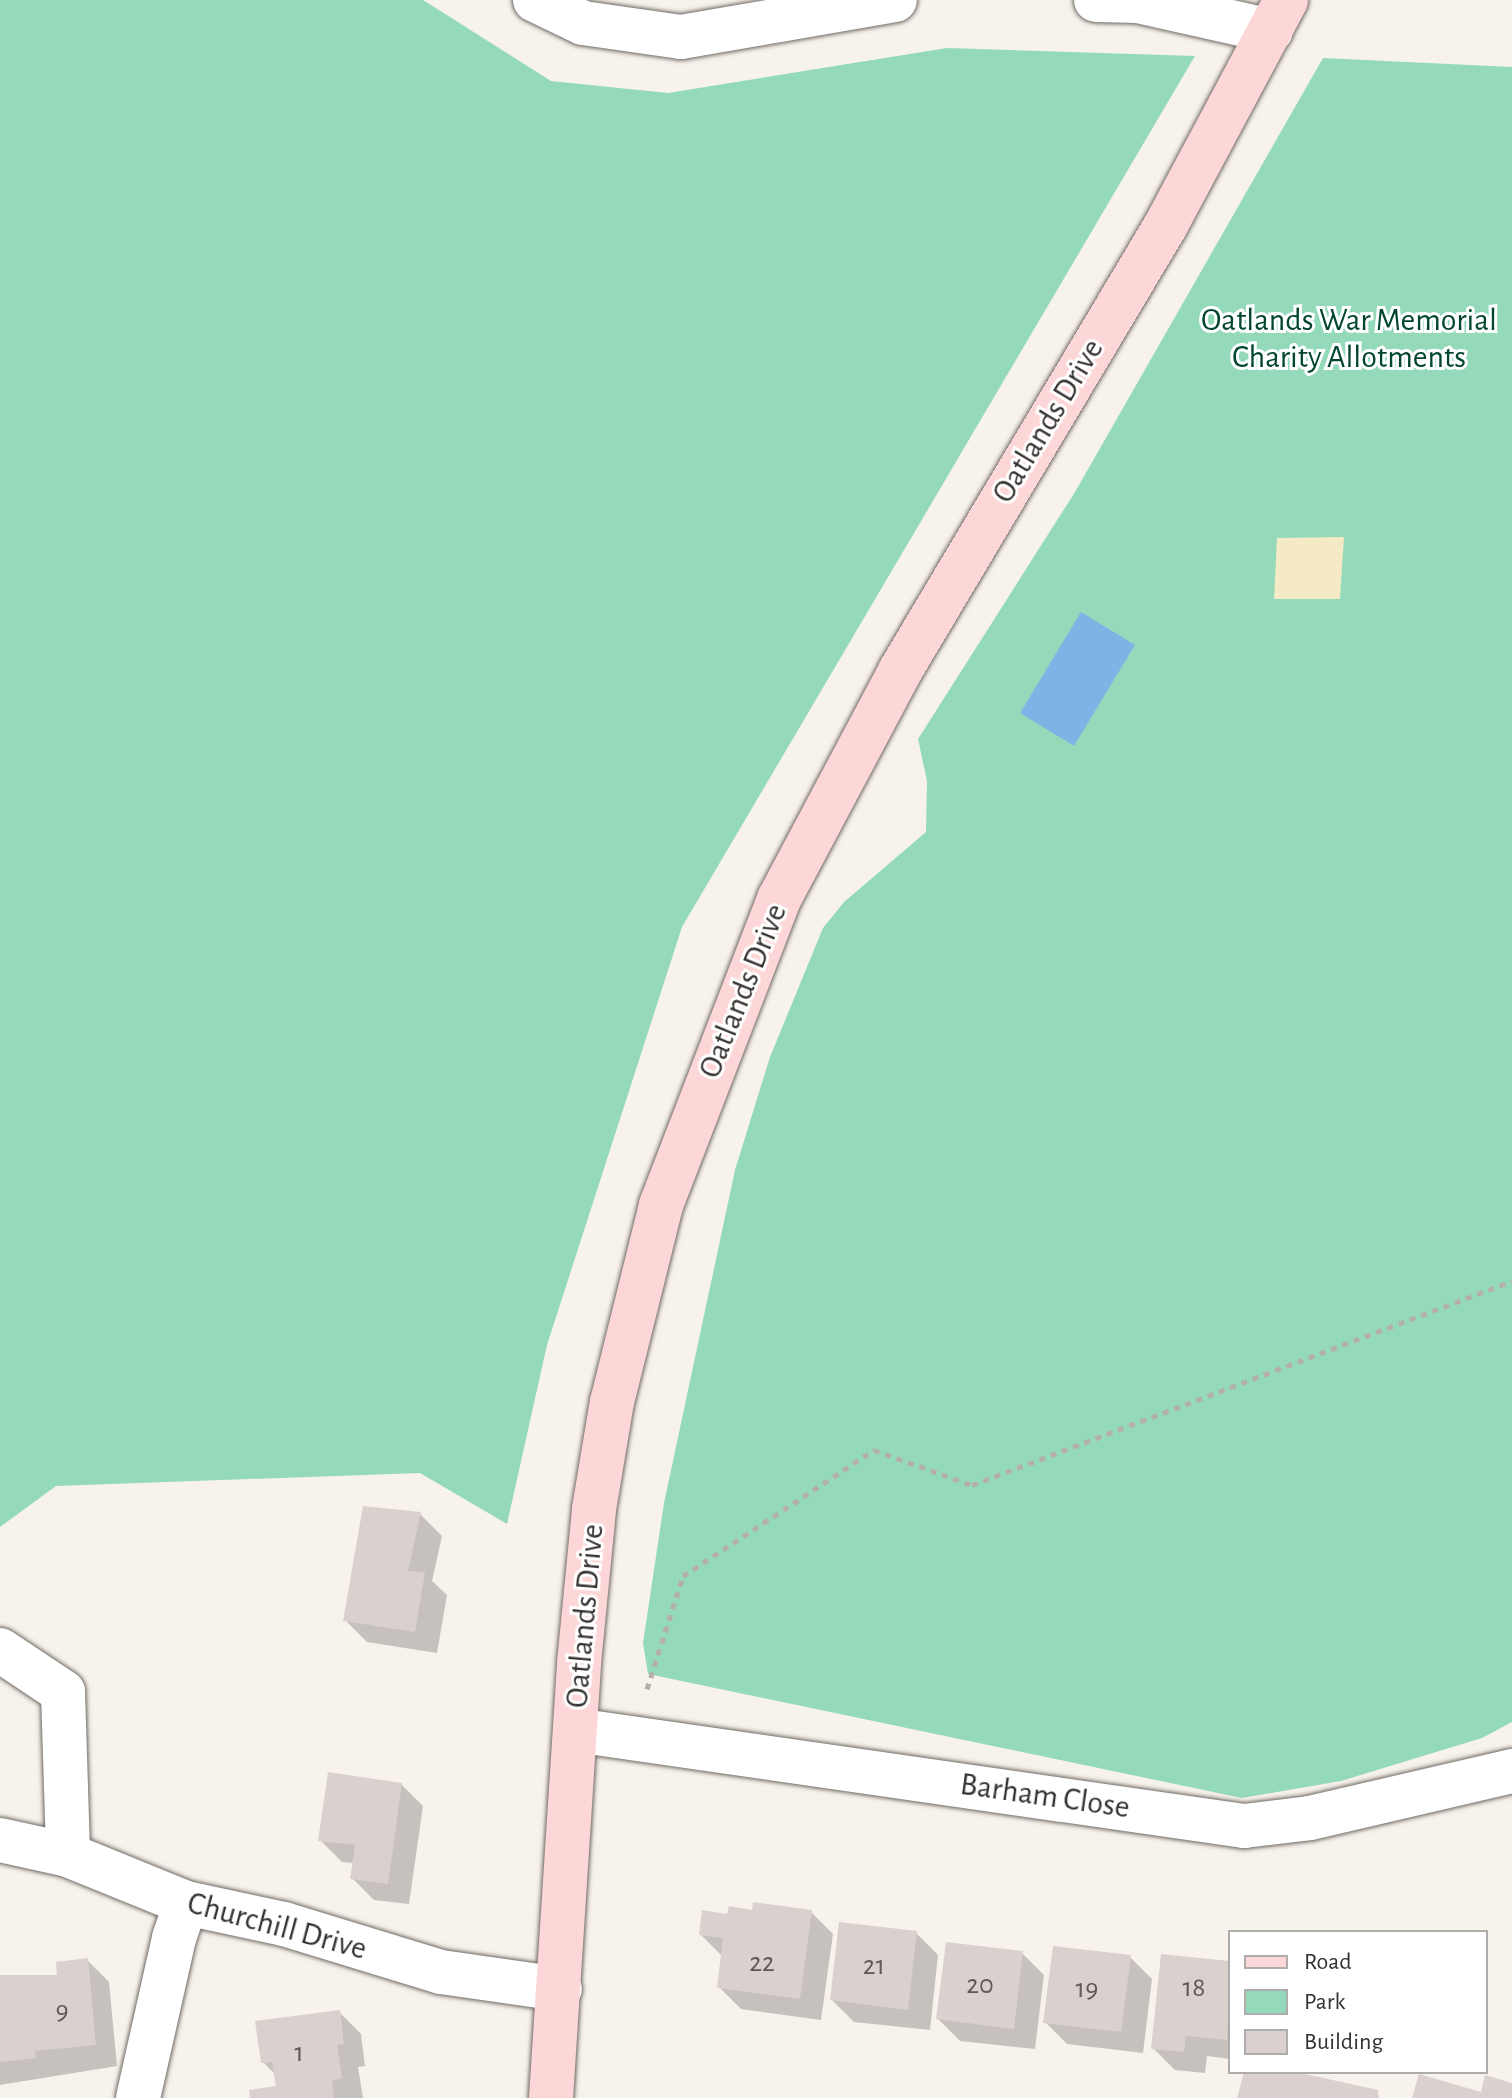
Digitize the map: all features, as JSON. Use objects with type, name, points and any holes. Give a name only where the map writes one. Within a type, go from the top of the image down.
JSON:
[{"type":"main road","name":"Oatlands Drive","points":[[551,2098],[575,1730],[594,1509],[612,1402],[661,1205],[732,1011],[779,899],[900,671],[1166,225],[1278,15]]},
{"type":"street","points":[[535,0],[583,23],[681,37],[895,0]]},
{"type":"street","points":[[1096,0],[1138,1],[1278,15]]},
{"type":"street","points":[[0,1650],[63,1692],[68,1855]]},
{"type":"street","name":"Barham Close","points":[[575,1730],[632,1735],[1244,1826],[1310,1818],[1512,1771]]},
{"type":"street","name":"Churchill Drive","points":[[0,1840],[68,1855],[186,1903],[284,1924],[441,1972],[560,1989]]},
{"type":"street","points":[[138,2098],[186,1903]]},
{"type":"path","points":[[632,1735],[683,1576],[874,1450],[972,1485],[1512,1281]]},
{"type":"green space","points":[[0,0],[423,0],[551,81],[668,93],[947,48],[1195,56],[682,927],[547,1345],[507,1524],[420,1473],[56,1486],[0,1527]]},
{"type":"green space","name":"Oatlands War Memorial Charity Allotments","points":[[1323,58],[1512,67],[1512,1722],[1482,1738],[1341,1781],[1242,1798],[648,1674],[643,1643],[664,1503],[735,1170],[770,1057],[823,928],[844,902],[926,832],[927,781],[918,739],[1075,492]]},
{"type":"sand","points":[[1344,537],[1340,599],[1274,599],[1277,538]]},
{"type":"water","points":[[1081,612],[1135,645],[1074,746],[1020,713]]},
{"type":"building","points":[[363,1506],[421,1512],[408,1571],[425,1572],[415,1632],[343,1621]]},
{"type":"building","points":[[328,1772],[402,1783],[388,1884],[350,1879],[355,1845],[318,1841]]},
{"type":"building","points":[[753,1902],[812,1910],[800,1999],[717,1988],[723,1938],[699,1935],[702,1910],[727,1914],[729,1906],[752,1910]]},
{"type":"building","points":[[839,1922],[917,1931],[908,2010],[830,2000]]},
{"type":"building","points":[[946,1942],[1023,1951],[1014,2029],[936,2019]]},
{"type":"building","points":[[1053,1946],[1131,1955],[1121,2032],[1043,2023]]},
{"type":"building","points":[[1161,1954],[1228,1961],[1227,2040],[1186,2036],[1184,2052],[1151,2049]]},
{"type":"building","points":[[88,1958],[96,2045],[35,2051],[36,2058],[0,2062],[0,1975],[57,1975],[56,1962]]},
{"type":"building","points":[[340,2010],[344,2044],[337,2045],[342,2078],[332,2080],[334,2098],[250,2098],[249,2090],[276,2086],[272,2062],[261,2063],[255,2021]]},
{"type":"building","points":[[1243,2074],[1305,2074],[1378,2090],[1379,2098],[1237,2098]]},
{"type":"building","points":[[1419,2074],[1481,2092],[1485,2075],[1512,2083],[1512,2098],[1412,2098]]}]
